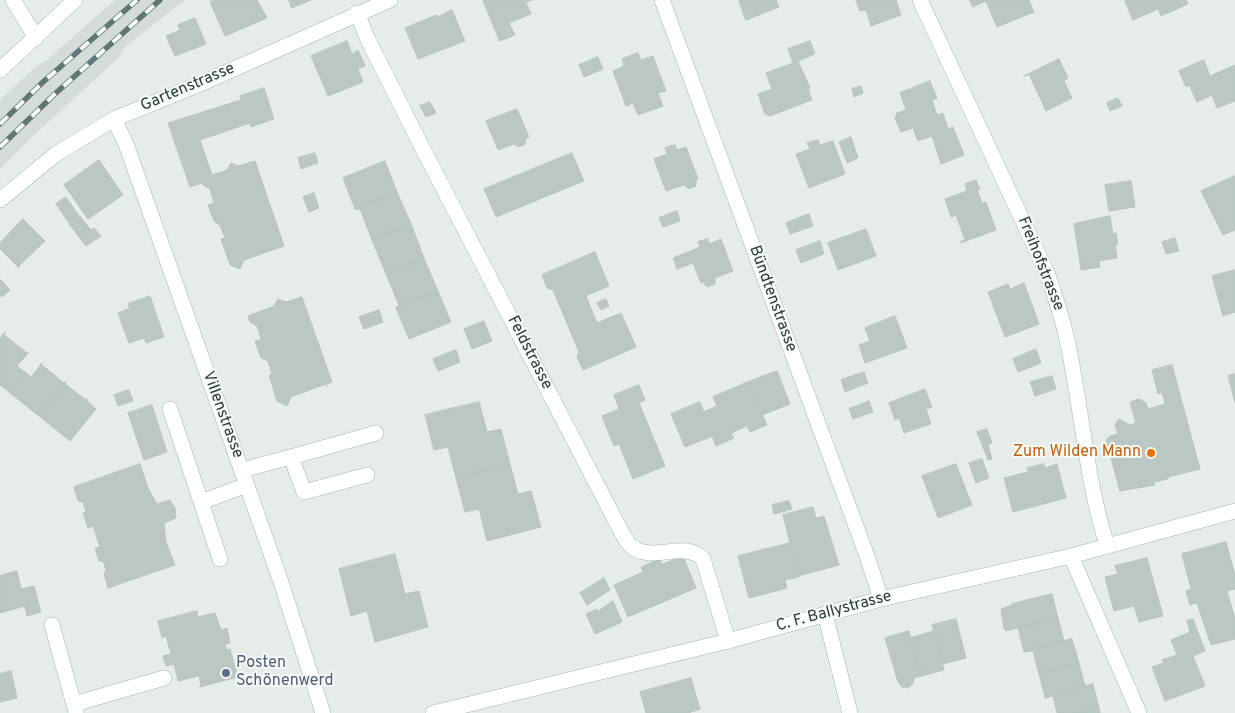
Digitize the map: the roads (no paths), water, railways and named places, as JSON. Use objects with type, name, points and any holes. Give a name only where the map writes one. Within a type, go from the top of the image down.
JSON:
[{"type":"street","points":[[13,0],[36,38]]},
{"type":"street","points":[[0,70],[75,0]]},
{"type":"street","name":"Gartenstrasse","points":[[0,200],[56,154],[114,119],[200,84],[390,0]]},
{"type":"street","name":"Bündtenstrasse","points":[[662,0],[864,547],[881,599]]},
{"type":"street","name":"Freihofstrasse","points":[[920,0],[1047,272],[1066,336],[1097,514],[1107,546]]},
{"type":"street","name":"Feldstrasse","points":[[358,13],[368,40],[622,533],[630,545],[636,549],[656,553],[691,550],[703,559],[728,641]]},
{"type":"street","name":"Villenstrasse","points":[[114,119],[126,144],[242,470],[280,579],[323,713]]},
{"type":"street","points":[[170,408],[220,559]]},
{"type":"street","points":[[242,470],[376,433]]},
{"type":"street","points":[[291,457],[304,492],[366,475]]},
{"type":"street","points":[[201,502],[247,486]]},
{"type":"street","name":"C. F. Ballystrasse","points":[[433,713],[728,641],[881,599],[1071,556],[1234,514]]},
{"type":"street","points":[[1071,556],[1139,713]]},
{"type":"street","points":[[825,614],[850,713]]},
{"type":"street","points":[[52,625],[75,708],[164,678]]},
{"type":"railway","points":[[0,124],[43,82],[137,0]]},
{"type":"railway","points":[[0,147],[57,92],[160,0]]},
{"type":"place","name":"Zum Wilden Mann","points":[[1151,453]]},
{"type":"place","name":"Posten Schönenwerd","points":[[226,673]]}]
